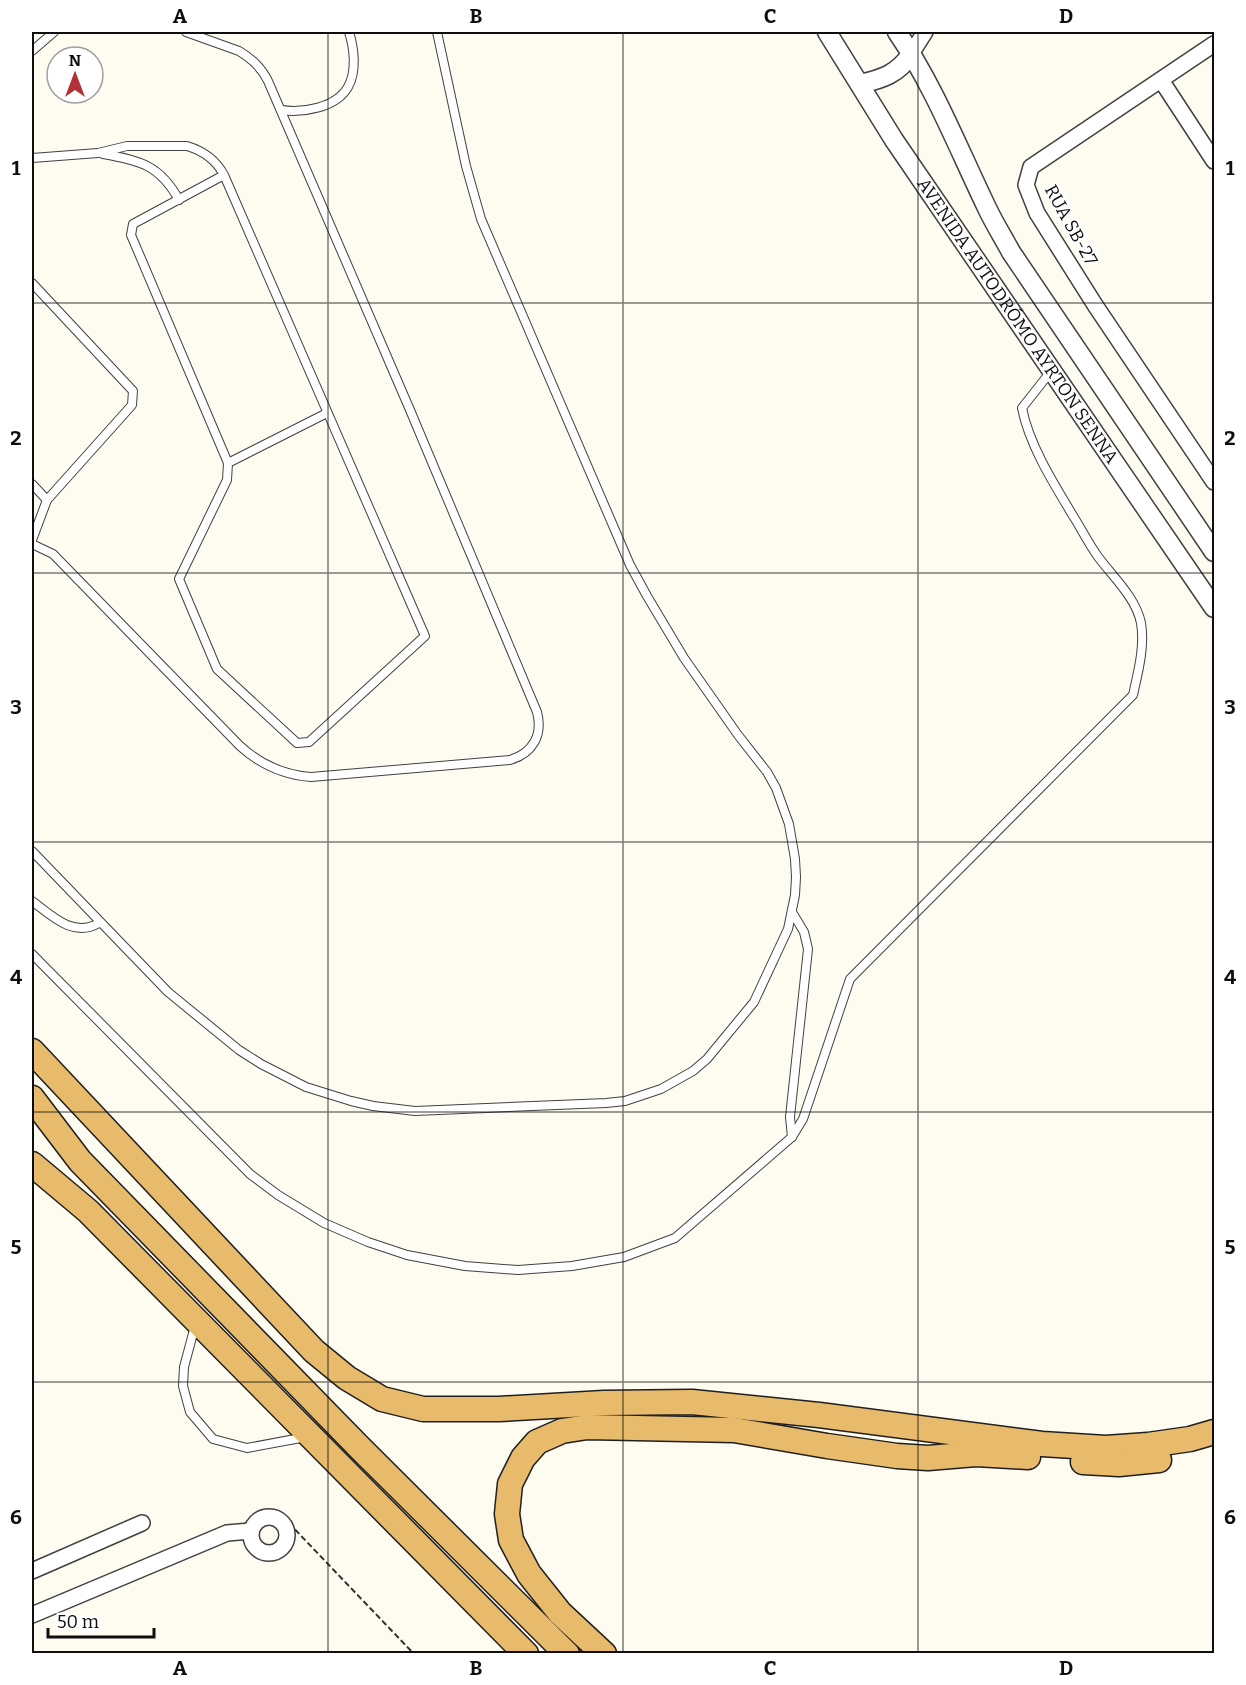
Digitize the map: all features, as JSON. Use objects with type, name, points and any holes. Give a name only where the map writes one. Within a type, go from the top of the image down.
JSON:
[{"type":"highway","points":[[32,1051],[314,1351],[347,1378],[382,1399],[423,1409],[499,1409],[604,1403],[692,1402],[819,1415],[1042,1444],[1106,1448],[1190,1439],[1215,1432]]},
{"type":"highway","points":[[32,1098],[80,1161]]},
{"type":"highway","points":[[32,1112],[360,1448],[567,1653]]},
{"type":"highway","points":[[32,1164],[88,1211],[526,1653]]},
{"type":"highway","points":[[604,1653],[560,1613],[528,1574],[511,1540],[507,1514],[510,1484],[523,1458],[537,1442],[562,1431],[587,1427],[734,1430],[897,1456],[928,1458],[976,1454],[1011,1455],[1119,1464],[1166,1460],[1215,1449]]},
{"type":"street","name":"AVENIDA AUTODRÓMO AYRTON SENNA","points":[[827,32],[894,140],[1215,608]]},
{"type":"street","name":"AVENIDA AUTODRÓMO AYRTON SENNA","points":[[897,32],[940,109],[988,210],[1011,252],[1215,552]]},
{"type":"street","points":[[860,84],[877,81],[903,66],[925,32]]},
{"type":"street","name":"RUA SB-27","points":[[1215,44],[1031,167],[1026,185],[1038,213],[1095,305],[1215,482]]},
{"type":"street","points":[[1161,80],[1215,161]]},
{"type":"street","points":[[262,1518],[273,1518],[279,1520],[286,1529],[286,1540],[284,1546],[279,1550],[268,1554],[256,1549],[252,1544],[251,1531],[262,1518]]},
{"type":"street","points":[[32,1571],[142,1523]]},
{"type":"street","points":[[32,1616],[227,1533],[251,1531]]},
{"type":"lane","points":[[32,51],[54,32]]},
{"type":"lane","points":[[32,284],[133,391],[132,405],[47,500],[32,542],[53,554],[240,746],[273,769],[311,777],[502,761],[525,754],[536,741],[539,727],[537,712],[265,74],[254,61],[239,51],[186,32]]},
{"type":"lane","points":[[281,110],[300,111],[319,107],[340,95],[348,87],[354,63],[350,32]]},
{"type":"lane","points":[[32,851],[168,992],[239,1050],[291,1080],[330,1095],[372,1106],[415,1110],[616,1102],[644,1096],[678,1081],[707,1059],[754,1002],[788,929],[792,912],[795,895],[795,859],[789,824],[767,772],[684,658],[630,565],[481,219],[466,166],[437,32]]},
{"type":"lane","points":[[32,158],[98,153],[127,146],[187,146],[210,157],[216,162],[224,176],[424,636],[309,742],[297,743],[217,669],[179,579],[227,480],[228,463],[131,235],[133,224],[224,176]]},
{"type":"lane","points":[[98,153],[128,158],[147,165],[164,178],[179,200]]},
{"type":"lane","points":[[32,954],[250,1174],[278,1195],[324,1223],[379,1246],[426,1259],[465,1266],[518,1270],[572,1266],[624,1257],[675,1238],[792,1137],[803,1119],[850,979],[1133,695],[1141,654],[1141,623],[1134,604],[1098,556],[1056,487],[1025,425],[1022,408],[1052,369]]},
{"type":"lane","points":[[228,463],[327,413]]},
{"type":"lane","points":[[32,484],[47,500]]},
{"type":"lane","points":[[32,901],[69,927],[83,929],[99,923]]},
{"type":"lane","points":[[792,912],[804,932],[808,949],[790,1117],[792,1137]]},
{"type":"lane","points":[[197,1319],[184,1366],[183,1386],[190,1412],[213,1439],[247,1448],[311,1436]]},
{"type":"path","points":[[273,1518],[285,1518],[414,1653]]}]
